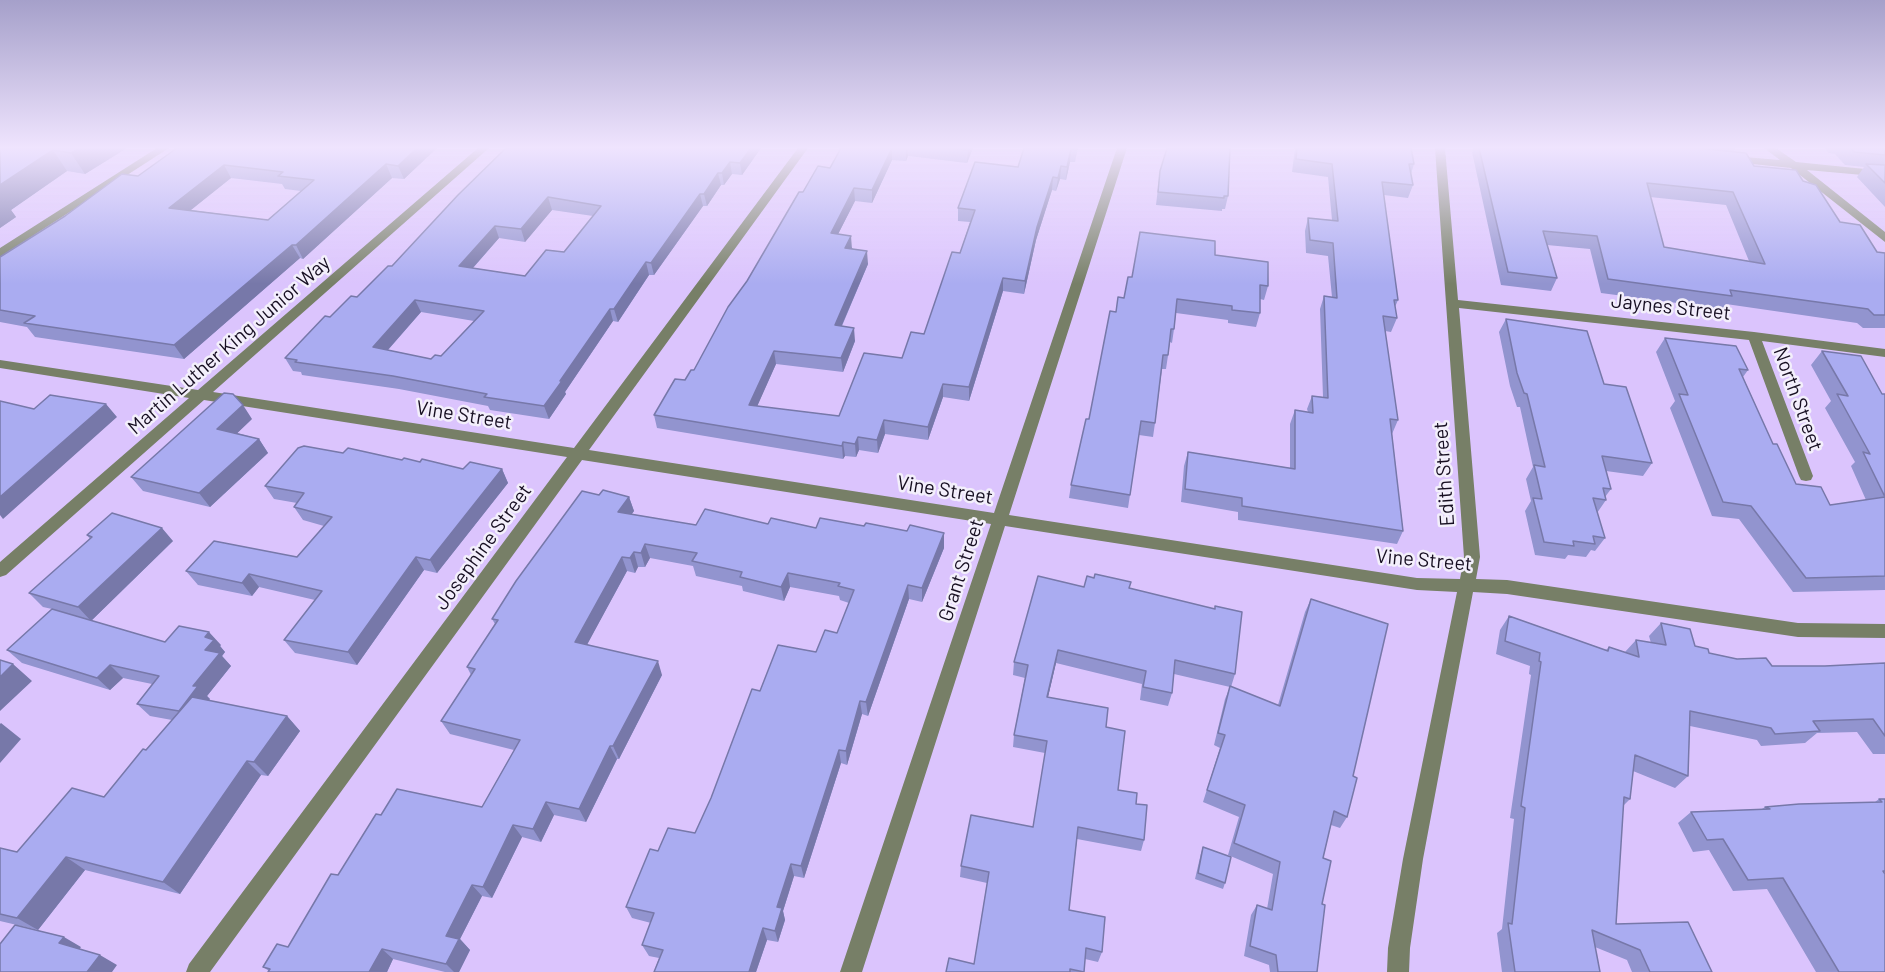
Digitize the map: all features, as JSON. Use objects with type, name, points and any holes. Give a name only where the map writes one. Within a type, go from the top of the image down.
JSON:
[{"type":"street","points":[[0,254],[94,193]]},
{"type":"street","name":"Martin Luther King Junior Way","points":[[0,571],[432,193]]},
{"type":"street","name":"Josephine Street","points":[[197,972],[770,193]]},
{"type":"street","name":"Grant Street","points":[[851,972],[1107,193]]},
{"type":"street","name":"Edith Street","points":[[1398,972],[1399,948],[1413,859],[1472,557],[1444,193]]},
{"type":"street","points":[[1832,193],[1885,238]]},
{"type":"street","name":"Jaynes Street","points":[[1452,303],[1754,336],[1885,353]]},
{"type":"street","name":"North Street","points":[[1754,336],[1806,476]]},
{"type":"street","name":"Vine Street","points":[[0,364],[1417,584],[1507,587],[1798,630],[1885,631]]},
{"type":"building","points":[[96,193],[188,193],[169,208],[268,220],[299,193],[353,193],[296,245],[292,245],[174,345],[24,323],[35,316],[0,310],[0,257],[65,216]]},
{"type":"building","points":[[460,193],[704,193],[700,194],[651,263],[646,262],[614,309],[610,309],[544,406],[484,397],[487,394],[393,376],[295,362],[297,360],[285,358],[325,316],[330,317],[351,296],[357,297],[388,266],[392,266]],"holes":[[[548,197],[601,206],[564,252],[546,250],[525,276],[459,266],[495,226],[521,229]],[[415,300],[484,311],[441,356],[435,355],[431,359],[373,347]]]},
{"type":"building","points":[[798,193],[851,193],[831,233],[851,236],[845,248],[867,251],[835,325],[854,328],[841,358],[774,351],[749,405],[839,416],[864,353],[902,358],[911,332],[924,334],[952,252],[960,253],[975,210],[958,208],[963,193],[1048,193],[1037,227],[1025,281],[1003,278],[969,387],[943,384],[928,427],[884,420],[877,440],[858,437],[855,444],[843,442],[842,446],[654,415],[675,379],[685,380],[691,370],[694,370],[728,307],[747,281]]},
{"type":"building","points":[[1173,193],[1228,193],[1224,198]]},
{"type":"building","points":[[1335,193],[1384,193],[1398,300],[1394,300],[1397,318],[1383,316],[1398,420],[1390,419],[1403,531],[1242,506],[1242,498],[1185,489],[1188,452],[1295,469],[1295,410],[1313,413],[1312,396],[1328,398],[1324,296],[1337,298],[1333,243],[1310,240],[1308,218],[1338,221]]},
{"type":"building","points":[[1490,193],[1650,193],[1664,247],[1765,264],[1734,193],[1821,193],[1840,222],[1860,225],[1877,252],[1885,253],[1885,315],[1874,315],[1868,309],[1730,290],[1732,296],[1608,279],[1597,236],[1543,231],[1557,278],[1508,272]]},
{"type":"building","points":[[1140,232],[1215,241],[1215,255],[1268,262],[1268,286],[1260,285],[1260,313],[1232,310],[1232,306],[1177,299],[1168,355],[1163,355],[1155,423],[1141,421],[1130,495],[1071,485],[1086,419],[1089,419],[1110,311],[1116,312],[1118,297],[1124,298],[1128,277],[1132,277]]},
{"type":"building","points":[[1506,319],[1587,331],[1604,384],[1626,387],[1652,463],[1602,456],[1611,489],[1603,488],[1606,500],[1593,498],[1605,538],[1593,536],[1595,544],[1573,541],[1574,546],[1544,542],[1533,498],[1542,499],[1534,465],[1545,467],[1527,394],[1524,393],[1517,373]]},
{"type":"building","points":[[1665,338],[1736,346],[1748,370],[1739,369],[1773,444],[1777,444],[1796,484],[1821,487],[1830,505],[1885,497],[1885,576],[1806,578],[1751,506],[1723,502],[1679,394],[1688,395]]},
{"type":"building","points":[[1822,351],[1861,356],[1882,394],[1885,394],[1885,497],[1863,452],[1870,454],[1837,394],[1848,396]]},
{"type":"building","points":[[224,393],[233,394],[243,405],[217,429],[259,439],[199,493],[131,477]]},
{"type":"building","points":[[50,395],[106,404],[0,497],[0,401],[34,409]]},
{"type":"building","points":[[304,446],[343,453],[348,448],[402,460],[404,458],[420,462],[422,459],[463,469],[470,462],[502,469],[430,560],[416,557],[348,652],[284,640],[322,591],[249,574],[242,583],[186,571],[214,541],[297,557],[332,517],[294,507],[304,493],[265,486],[298,448]]},
{"type":"building","points":[[603,490],[629,497],[618,512],[696,525],[705,509],[768,524],[771,518],[816,528],[820,518],[864,526],[866,523],[907,531],[910,525],[944,533],[922,588],[908,585],[866,702],[860,701],[846,751],[839,750],[801,866],[791,864],[777,907],[782,908],[775,931],[763,928],[749,972],[654,972],[663,950],[642,945],[654,913],[626,907],[650,849],[658,851],[668,828],[695,833],[711,798],[752,689],[760,691],[778,645],[816,652],[825,630],[837,633],[854,590],[838,586],[840,583],[788,573],[781,587],[740,577],[742,572],[692,561],[697,553],[645,544],[641,553],[634,552],[630,558],[622,557],[575,642],[658,661],[613,746],[610,746],[579,809],[546,802],[533,829],[513,825],[483,887],[472,885],[446,936],[459,939],[446,964],[382,949],[369,972],[268,972],[270,969],[263,967],[277,944],[288,947],[331,874],[338,875],[376,814],[381,815],[397,789],[482,807],[520,740],[441,721],[475,669],[467,667],[498,620],[492,619],[516,581],[582,491],[599,495]]},
{"type":"building","points":[[112,513],[162,528],[78,607],[29,593],[92,537],[87,535]]},
{"type":"building","points":[[1095,574],[1131,582],[1129,588],[1215,609],[1215,606],[1242,612],[1235,674],[1175,660],[1172,693],[1143,687],[1146,671],[1058,650],[1047,697],[1108,708],[1106,727],[1125,731],[1118,790],[1137,793],[1136,804],[1147,805],[1144,840],[1078,827],[1069,910],[1105,917],[1102,952],[1086,948],[1084,972],[1070,969],[1070,972],[946,972],[949,958],[974,964],[989,872],[961,866],[971,815],[1033,827],[1047,741],[1014,735],[1028,665],[1014,662],[1038,576],[1084,587],[1087,576],[1094,578]]},
{"type":"building","points":[[1311,599],[1388,624],[1353,776],[1357,778],[1347,817],[1334,811],[1323,858],[1331,861],[1322,904],[1325,905],[1317,972],[1278,972],[1276,955],[1250,946],[1257,905],[1272,910],[1280,862],[1234,843],[1245,805],[1207,790],[1225,735],[1218,733],[1230,686],[1280,706]]},
{"type":"building","points":[[52,609],[165,642],[179,626],[209,632],[205,637],[214,640],[205,650],[220,653],[193,686],[198,686],[179,711],[137,704],[159,676],[110,665],[97,678],[7,650]]},
{"type":"building","points":[[1509,616],[1608,651],[1609,647],[1639,657],[1636,640],[1666,645],[1661,623],[1690,629],[1695,646],[1708,649],[1709,653],[1737,659],[1766,658],[1772,666],[1885,663],[1885,736],[1873,719],[1813,721],[1820,731],[1775,734],[1771,728],[1690,711],[1688,776],[1635,755],[1630,799],[1624,797],[1616,924],[1688,922],[1712,972],[1650,972],[1640,950],[1592,930],[1600,972],[1515,972],[1508,923],[1512,924],[1525,808],[1521,806],[1541,662],[1539,661],[1540,653],[1505,641]]},
{"type":"building","points":[[0,660],[13,664],[0,677]]},
{"type":"building","points":[[192,697],[287,716],[254,762],[247,761],[163,882],[66,857],[17,918],[0,914],[0,848],[17,852],[72,788],[104,797],[143,749],[146,750]]},
{"type":"building","points":[[1879,799],[1885,799],[1885,871],[1883,871],[1885,874],[1885,972],[1839,972],[1783,878],[1748,880],[1723,839],[1707,840],[1691,812],[1770,809],[1765,807],[1799,804],[1882,802]]},
{"type":"building","points":[[1203,847],[1231,857],[1225,883],[1198,873]]},
{"type":"building","points":[[15,925],[64,937],[59,943],[100,955],[87,972],[0,972],[0,944]]}]
